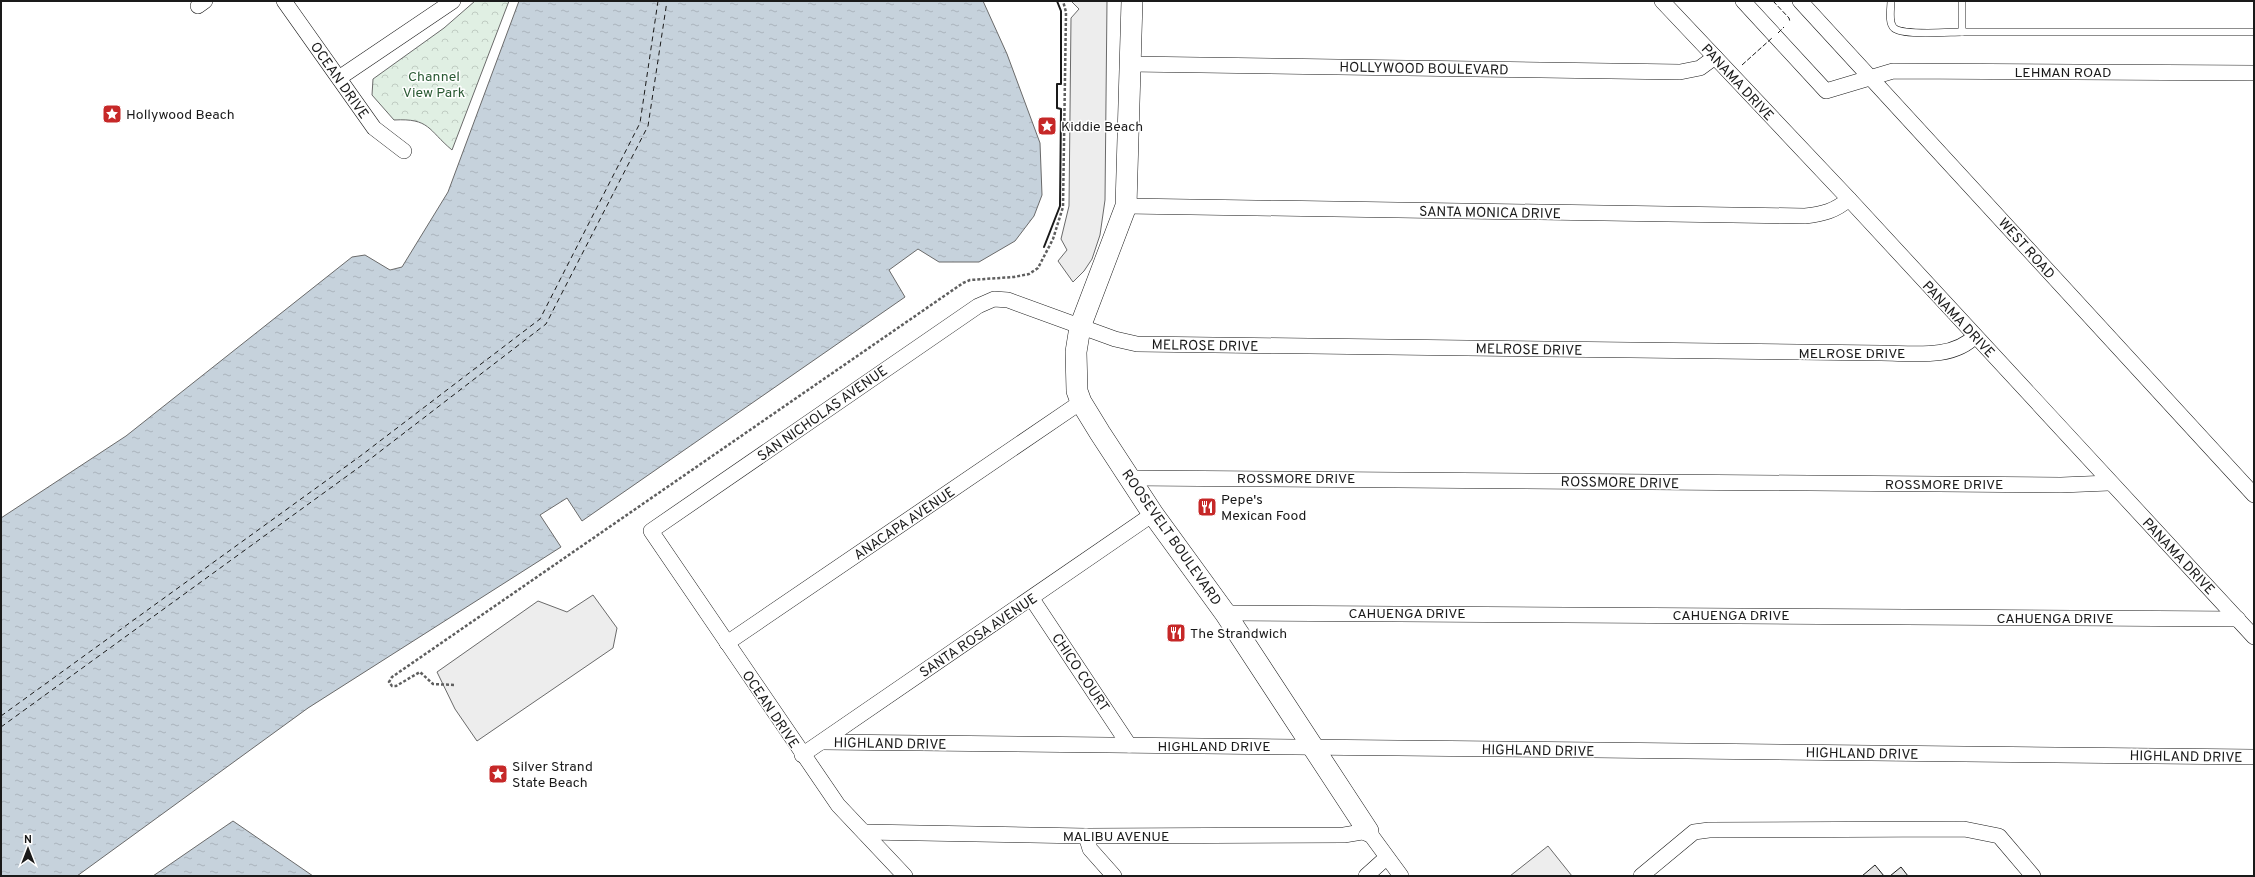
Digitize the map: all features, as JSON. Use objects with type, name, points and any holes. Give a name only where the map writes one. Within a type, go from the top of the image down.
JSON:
[{"type":"street","name":"OCEAN DRIVE","points":[[284,1],[374,128],[404,151]]},
{"type":"street","points":[[339,78],[453,1]]},
{"type":"street","name":"ROOSEVELT BOULEVARD","points":[[1132,1],[1126,206],[1080,327],[1076,352],[1077,391],[1081,402],[1153,514],[1225,613],[1368,831]]},
{"type":"street","name":"PANAMA DRIVE","points":[[1662,1],[1849,199],[2109,483],[2254,637]]},
{"type":"street","name":"LEHMAN ROAD","points":[[1744,1],[1826,91],[1893,71],[2254,73]]},
{"type":"street","name":"WEST ROAD","points":[[1800,1],[2254,495]]},
{"type":"street","name":"HOLLYWOOD BOULEVARD","points":[[1130,64],[1680,72],[1700,68],[1715,57]]},
{"type":"street","name":"SANTA MONICA DRIVE","points":[[1126,206],[1804,216],[1821,215],[1838,209],[1849,199]]},
{"type":"street","name":"SAN NICHOLAS AVENUE","points":[[651,531],[978,306],[994,299],[1008,300],[1080,327]]},
{"type":"street","name":"MELROSE DRIVE","points":[[1080,327],[1115,340],[1138,344],[1874,353],[1946,352],[1967,345],[1975,336]]},
{"type":"street","name":"ANACAPA AVENUE","points":[[727,644],[1081,402]]},
{"type":"street","name":"ROSSMORE DRIVE","points":[[1130,478],[2061,485],[2109,483]]},
{"type":"street","name":"SANTA ROSA AVENUE","points":[[802,755],[1032,599],[1153,514]]},
{"type":"street","name":"OCEAN DRIVE","points":[[651,531],[802,755],[838,805],[905,876]]},
{"type":"street","name":"CHICO COURT","points":[[1032,599],[1130,745]]},
{"type":"street","name":"CAHUENGA DRIVE","points":[[1225,613],[2238,619]]},
{"type":"street","name":"HIGHLAND DRIVE","points":[[822,742],[2254,757]]},
{"type":"street","points":[[1641,876],[1694,832],[1709,830],[1964,829],[1999,836],[2033,876]]},
{"type":"street","points":[[1368,831],[1386,858],[1401,876]]},
{"type":"street","name":"MALIBU AVENUE","points":[[864,832],[1086,836],[1344,835],[1368,831]]},
{"type":"street","points":[[1086,836],[1090,849],[1114,876]]},
{"type":"street","points":[[1366,876],[1386,858]]},
{"type":"lane","points":[[1891,1],[1891,24],[1894,29],[1904,32],[2254,32]]},
{"type":"lane","points":[[1962,1],[1962,32]]},
{"type":"path","points":[[454,684],[433,684],[420,672],[396,686],[392,686],[389,682],[392,677],[963,283],[970,280],[1014,277],[1029,274],[1038,268],[1053,239],[1064,207],[1066,12],[1063,1]]},
{"type":"green space","name":"Channel View Park","points":[[475,1],[509,1],[452,150],[433,131],[422,123],[406,120],[394,120],[372,95],[373,79],[444,28]]},
{"type":"shaded area","points":[[1071,1],[1107,1],[1105,200],[1100,235],[1092,259],[1084,271],[1073,282],[1058,261],[1067,250],[1061,239],[1069,206],[1071,18],[1079,9]]},
{"type":"shaded area","points":[[593,595],[617,628],[613,648],[477,741],[455,709],[437,672],[538,601],[567,612]]},
{"type":"shaded area","points":[[1548,846],[1572,876],[1510,876]]},
{"type":"water","points":[[519,1],[983,1],[1007,54],[1040,143],[1042,195],[1034,216],[1015,241],[979,262],[939,262],[918,249],[889,270],[905,297],[582,521],[567,498],[540,515],[561,547],[308,708],[77,876],[1,876],[1,518],[126,436],[352,257],[365,255],[390,270],[402,267],[448,192]]},
{"type":"water","points":[[233,821],[313,876],[153,876]]},
{"type":"building","points":[[1875,865],[1884,876],[1862,876]]},
{"type":"building","points":[[1901,867],[1908,876],[1890,876]]},
{"type":"ferry route","points":[[1,716],[359,457],[540,319],[640,123],[658,1]]},
{"type":"ferry route","points":[[1,727],[365,463],[546,324],[648,126],[667,1]]},
{"type":"fence","points":[[1773,1],[1789,18],[1790,22]]},
{"type":"fence","points":[[1778,33],[1784,27]]},
{"type":"fence","points":[[1742,65],[1772,38]]},
{"type":"wall","points":[[1044,247],[1060,206],[1061,109],[1057,108],[1057,84],[1061,84],[1061,11],[1057,1]]},
{"type":"place","name":"Hollywood Beach","points":[[112,114]]},
{"type":"place","name":"Kiddie Beach","points":[[1047,126]]},
{"type":"place","name":"Pepe's Mexican Food","points":[[1207,507]]},
{"type":"place","name":"The Strandwich","points":[[1176,633]]},
{"type":"place","name":"Silver Strand State Beach","points":[[498,774]]}]
